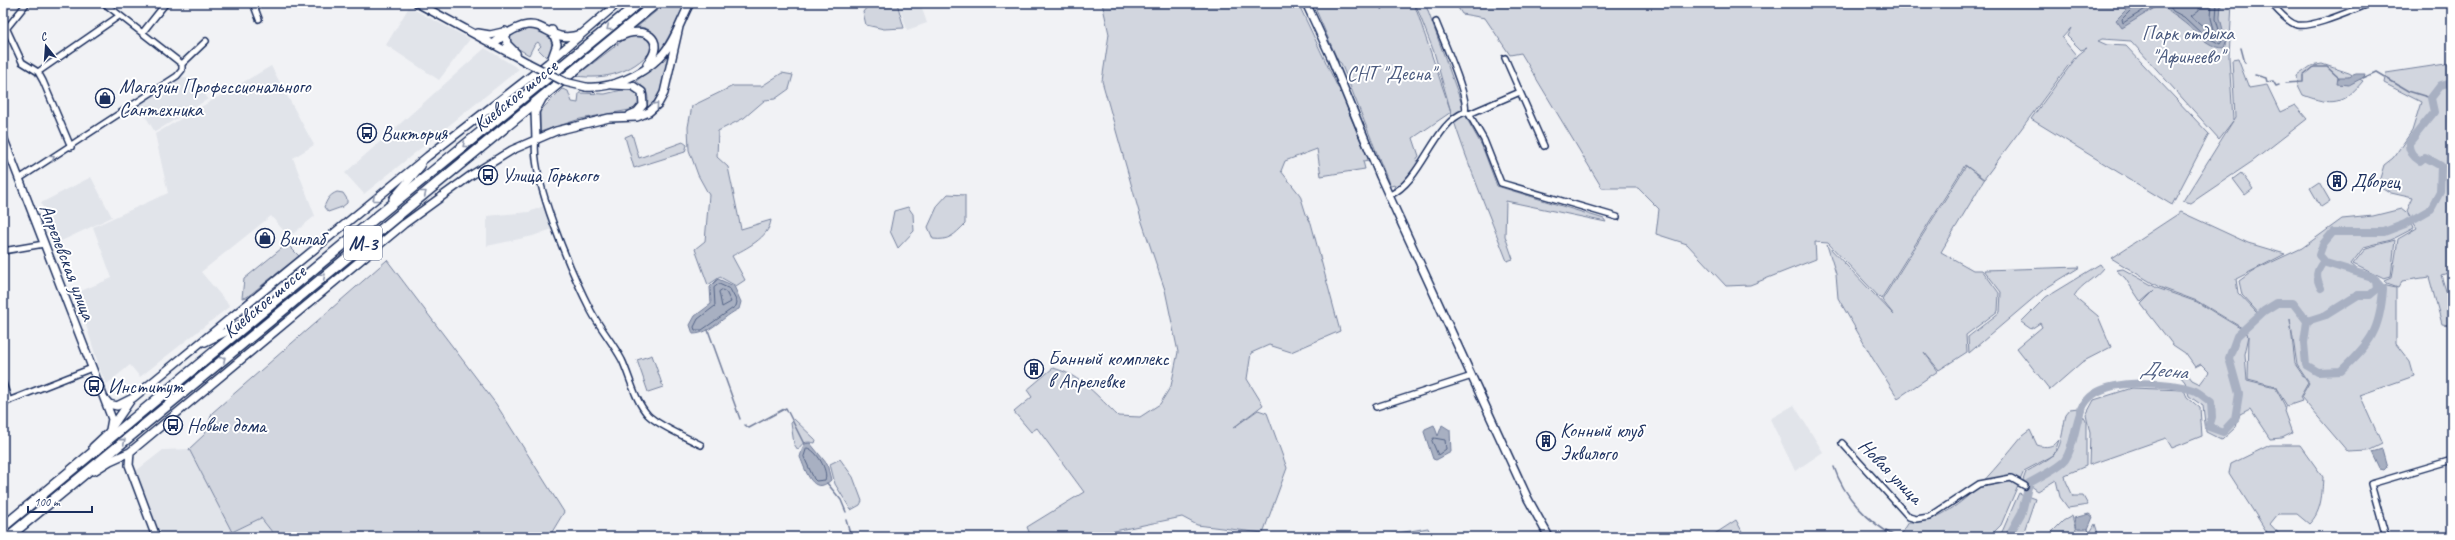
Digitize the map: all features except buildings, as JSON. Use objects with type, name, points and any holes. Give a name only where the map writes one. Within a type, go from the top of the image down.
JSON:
[{"type":"highway","name":"Киевское шоссе","points":[[3,527],[373,220],[639,3]]},
{"type":"highway","name":"Киевское шоссе","points":[[8,537],[656,3]]},
{"type":"main road","points":[[72,484],[106,463],[130,452],[416,214],[491,162],[536,139],[579,125],[621,117],[640,110],[644,102],[643,94],[640,90],[633,86],[609,85],[586,87],[565,82],[416,3]]},
{"type":"main road","points":[[104,398],[110,404],[117,406],[133,398],[428,156],[548,63],[618,3]]},
{"type":"main road","points":[[609,85],[642,69],[660,57],[690,3]]},
{"type":"main road","points":[[1306,3],[1390,196],[1528,499],[1549,537]]},
{"type":"main road","points":[[493,44],[504,31],[516,22],[529,18],[567,36],[583,33]]},
{"type":"main road","points":[[621,117],[637,117],[645,114],[660,101],[678,27]]},
{"type":"main road","points":[[548,63],[557,46],[552,30]]},
{"type":"main road","points":[[470,31],[486,35],[504,31]]},
{"type":"main road","points":[[504,31],[508,46],[528,63]]},
{"type":"main road","points":[[607,44],[629,32],[640,31],[648,34],[654,42],[655,52],[642,69]]},
{"type":"main road","points":[[536,139],[535,112],[547,92]]},
{"type":"main road","name":"Апрелевская улица","points":[[3,137],[112,419],[110,430]]},
{"type":"main road","points":[[373,220],[402,190],[428,156]]},
{"type":"main road","points":[[184,355],[263,311]]},
{"type":"main road","points":[[78,466],[110,430],[133,398]]},
{"type":"main road","points":[[130,452],[129,462],[133,476],[156,537]]},
{"type":"main road","points":[[106,463],[120,461],[133,476]]},
{"type":"street","points":[[6,29],[27,3]]},
{"type":"street","points":[[104,3],[182,64]]},
{"type":"street","points":[[142,32],[166,3]]},
{"type":"street","points":[[253,3],[259,19]]},
{"type":"street","points":[[2271,3],[2276,10],[2295,24],[2307,26],[2372,3]]},
{"type":"street","points":[[38,72],[119,16]]},
{"type":"street","points":[[3,21],[22,62],[38,72],[71,147]]},
{"type":"street","points":[[1436,22],[1458,78],[1467,108],[1467,113],[1484,140],[1501,183],[1617,217]]},
{"type":"street","points":[[19,179],[71,147],[177,76],[182,70],[182,64],[206,41]]},
{"type":"street","points":[[1505,58],[1544,146]]},
{"type":"street","points":[[1390,196],[1405,186],[1449,123],[1467,113],[1520,92]]},
{"type":"street","points":[[536,139],[535,157],[547,207],[557,235],[591,311],[621,360],[642,407],[649,416],[701,445]]},
{"type":"street","points":[[3,251],[44,244]]},
{"type":"street","points":[[3,403],[92,368]]},
{"type":"street","points":[[1376,407],[1472,376]]},
{"type":"street","points":[[3,383],[9,401]]},
{"type":"street","name":"Новая улица","points":[[1842,443],[1909,517],[1916,519],[1929,518],[1978,484],[2011,478],[2025,486]]},
{"type":"street","points":[[2386,537],[2372,484],[2452,460]]},
{"type":"shaded area","points":[[898,3],[920,3],[927,23],[907,30]]},
{"type":"shaded area","points":[[409,7],[470,39],[439,80],[386,45]]},
{"type":"shaded area","points":[[485,48],[519,69],[364,194],[345,173]]},
{"type":"shaded area","points":[[271,66],[314,145],[293,158],[315,216],[289,237],[271,216],[201,272],[230,306],[140,377],[130,365],[107,384],[101,373],[76,293],[112,278],[93,227],[168,193],[155,134]]},
{"type":"shaded area","points":[[180,76],[195,82],[202,89],[208,99],[155,132],[138,104]]},
{"type":"shaded area","points":[[91,177],[112,217],[57,243],[41,203]]},
{"type":"shaded area","points":[[544,206],[552,229],[533,236],[487,246],[487,216],[529,212]]},
{"type":"shaded area","points":[[1794,405],[1823,452],[1795,471],[1770,419]]},
{"type":"shaded area","points":[[189,449],[232,532],[261,518],[276,537],[161,537],[136,471],[163,450]]},
{"type":"green space","points":[[666,3],[687,3],[660,52],[657,37],[647,29],[637,27]]},
{"type":"green space","points":[[870,3],[897,3],[904,28],[884,29],[866,25],[863,12]]},
{"type":"green space","points":[[1102,3],[1298,3],[1338,88],[1341,87],[1349,113],[1369,160],[1363,161],[1365,169],[1321,176],[1317,149],[1285,161],[1281,171],[1300,195],[1306,214],[1311,223],[1340,331],[1291,352],[1269,345],[1251,353],[1247,379],[1263,405],[1233,428],[1258,410],[1267,413],[1287,468],[1263,533],[1197,525],[1182,517],[1086,537],[1031,537],[1027,527],[1084,492],[1037,428],[1031,432],[1014,412],[1032,397],[1027,390],[1053,368],[1063,371],[1081,381],[1118,416],[1140,417],[1160,404],[1171,386],[1178,352],[1165,290],[1141,219],[1102,81],[1109,34]]},
{"type":"green space","name":"СНТ \"Десна\"","points":[[1313,3],[1384,3],[1381,10],[1385,3],[1414,3],[1451,112],[1413,138],[1419,156],[1416,160],[1418,163],[1396,190],[1393,190],[1395,185],[1390,186],[1341,63],[1338,61]]},
{"type":"green space","points":[[1415,3],[1425,3],[1468,121],[1482,146],[1497,186],[1604,219],[1606,222],[1506,201],[1505,236],[1513,259],[1507,261],[1471,169],[1451,112],[1434,52]]},
{"type":"green space","name":"Парк отдыха \"Афинеево\"","points":[[1455,3],[2232,3],[2229,57],[2233,120],[2235,117],[2232,60],[2238,59],[2249,88],[2267,85],[2280,112],[2295,105],[2307,119],[2253,161],[2191,203],[2183,201],[2233,121],[2219,139],[2131,41],[2102,39],[2098,41],[2107,45],[2126,46],[2209,134],[2172,205],[2031,119],[2078,55],[2087,48],[2081,50],[2067,36],[2071,28],[2062,38],[2076,55],[1984,179],[1965,165],[1881,299],[1828,243],[1815,242],[1816,259],[1750,285],[1726,286],[1687,244],[1656,234],[1659,209],[1638,188],[1602,188],[1521,53],[1510,55],[1485,18],[1462,14]]},
{"type":"green space","points":[[524,25],[545,33],[551,40],[551,52],[546,57],[538,49],[541,46],[538,42],[534,45],[529,55],[510,44],[511,34]]},
{"type":"green space","points":[[630,35],[645,35],[651,42],[651,51],[643,59],[626,70],[607,76],[576,76]]},
{"type":"green space","points":[[670,47],[661,90],[651,105],[644,112],[648,103],[648,95],[644,88],[636,81],[659,64]]},
{"type":"green space","points":[[2452,63],[2452,272],[2441,275],[2452,310],[2452,323],[2449,325],[2442,324],[2429,277],[2402,281],[2398,288],[2387,284],[2385,281],[2392,278],[2398,239],[2417,228],[2410,217],[2414,228],[2391,240],[2364,247],[2351,264],[2373,283],[2396,288],[2396,344],[2410,362],[2414,376],[2360,395],[2382,444],[2368,451],[2348,452],[2301,397],[2309,383],[2297,365],[2290,319],[2295,364],[2308,383],[2300,397],[2302,401],[2287,406],[2275,386],[2248,379],[2249,336],[2245,354],[2247,380],[2275,387],[2285,406],[2284,411],[2292,433],[2282,438],[2270,439],[2250,409],[2240,414],[2236,427],[2222,440],[2206,432],[2203,406],[2189,396],[2185,382],[2176,371],[2186,372],[2192,380],[2200,384],[2209,372],[2201,364],[2195,367],[2185,353],[2173,345],[2141,304],[2155,290],[2141,302],[2125,278],[2116,270],[2123,269],[2157,288],[2197,302],[2240,328],[2248,336],[2245,332],[2261,316],[2242,295],[2239,281],[2253,271],[2302,248],[2342,219],[2373,216],[2401,209],[2410,216],[2407,211],[2413,198],[2391,193],[2378,185],[2384,165],[2393,158],[2412,131],[2421,102],[2384,83],[2386,73]]},
{"type":"green space","points":[[2322,64],[2349,73],[2363,81],[2349,95],[2336,101],[2322,101],[2303,95],[2298,85],[2297,76],[2311,66]]},
{"type":"green space","points":[[782,73],[793,75],[789,89],[775,99],[765,100],[744,118],[718,131],[717,157],[728,167],[741,229],[771,220],[766,232],[756,242],[732,256],[745,280],[736,286],[720,277],[708,285],[695,249],[705,241],[709,195],[698,175],[689,150],[688,127],[692,106],[733,86],[762,86]]},
{"type":"green space","points":[[630,88],[639,97],[638,106],[635,109],[580,119],[540,132],[540,111],[562,89],[568,91],[572,102],[578,103],[579,93],[605,94]]},
{"type":"green space","points":[[632,134],[639,158],[683,142],[687,145],[685,152],[634,168],[625,137]]},
{"type":"green space","points":[[1966,166],[1984,180],[1941,252],[1973,270],[1982,270],[1999,293],[1998,311],[1966,335],[1967,352],[1939,370],[1924,352],[1938,371],[1898,398],[1873,359],[1838,298],[1836,274],[1827,245],[1894,315],[1882,300]]},
{"type":"green space","points":[[2241,173],[2253,189],[2245,195],[2233,179]]},
{"type":"green space","points":[[2319,182],[2330,201],[2321,207],[2310,188]]},
{"type":"green space","points":[[337,192],[343,193],[347,199],[347,203],[342,207],[328,212],[324,207],[325,204],[330,196]]},
{"type":"green space","points":[[948,194],[965,195],[965,224],[958,231],[947,238],[933,239],[928,227],[938,205]]},
{"type":"green space","points":[[908,207],[913,214],[914,231],[898,248],[890,231],[894,211]]},
{"type":"green space","points":[[2181,212],[2248,243],[2285,254],[2236,279],[2238,293],[2258,314],[2242,328],[2197,301],[2159,287],[2111,258]]},
{"type":"green space","points":[[2395,240],[2391,277],[2384,279],[2353,264],[2366,248]]},
{"type":"green space","points":[[287,244],[299,256],[247,297],[242,298],[244,279]]},
{"type":"green space","points":[[387,260],[496,404],[564,512],[549,537],[513,537],[512,535],[506,537],[276,537],[261,518],[232,532],[189,449],[205,434],[212,413]]},
{"type":"green space","points":[[2100,264],[2103,268],[2080,288],[2074,296],[2098,316],[2111,347],[2082,362],[2050,390],[2017,348],[2042,327],[2040,323],[2031,329],[2021,322],[2046,297]]},
{"type":"green space","points":[[2080,267],[2043,290],[1969,353],[1968,337],[2000,312],[2001,292],[1984,270]]},
{"type":"green space","points":[[652,355],[663,387],[648,392],[637,360]]},
{"type":"green space","points":[[2132,388],[2184,390],[2187,397],[2200,408],[2202,436],[2172,448],[2166,438],[2089,465],[2090,433],[2086,415],[2094,400]]},
{"type":"green space","points":[[2078,408],[2086,421],[2086,466],[2065,475],[2066,481],[2073,496],[2083,496],[2088,505],[2068,508],[2060,497],[2056,480],[2038,491],[2023,480],[2026,472],[2047,460],[2057,450],[2062,437],[2066,414],[2070,409]]},
{"type":"green space","points":[[794,419],[816,440],[815,443],[805,443],[801,445],[798,450],[794,444],[791,423]]},
{"type":"green space","points":[[2030,430],[2037,445],[2049,446],[2059,440],[2054,455],[2024,471],[2001,525],[1989,537],[1905,537],[1901,535],[1909,522],[1926,520],[1942,514],[1973,492],[1987,478],[2022,436]]},
{"type":"green space","points":[[2270,445],[2300,445],[2323,477],[2322,496],[2319,508],[2317,514],[2309,524],[2297,514],[2278,514],[2270,524],[2282,537],[2270,537],[2229,473],[2231,464]]},
{"type":"green space","points":[[840,459],[853,477],[862,501],[860,505],[851,510],[835,484],[830,464]]},
{"type":"green space","points":[[2019,493],[2035,499],[2022,537],[1993,537],[2002,532]]},
{"type":"green space","points":[[2072,516],[2076,531],[2083,534],[2091,531],[2095,524],[2099,537],[2049,535],[2063,521]]},
{"type":"green space","points":[[1736,520],[1745,537],[1710,537]]},
{"type":"green space","points":[[1428,528],[1432,537],[1374,537]]},
{"type":"water","points":[[2133,3],[2181,3],[2187,6],[2193,3],[2221,3],[2220,18],[2226,42],[2224,48],[2211,45],[2206,42],[2165,7],[2156,7],[2122,28],[2116,20]]},
{"type":"water","points":[[2356,74],[2365,74],[2364,77],[2349,85],[2337,84],[2338,77],[2348,77]]},
{"type":"water","points":[[718,279],[734,286],[741,302],[739,309],[706,331],[693,334],[690,325],[695,316],[711,304],[710,287]]},
{"type":"water","points":[[1434,425],[1438,436],[1442,425],[1450,430],[1451,452],[1436,460],[1433,459],[1424,432],[1425,429]]},
{"type":"water","points":[[810,443],[827,464],[831,480],[819,486],[811,480],[800,457],[804,444]]},
{"type":"water","points":[[2382,449],[2387,467],[2384,470],[2380,469],[2372,452]]},
{"type":"water","points":[[2089,514],[2093,517],[2088,529],[2076,529],[2074,518]]},
{"type":"waterway","points":[[2225,34],[2235,39]]},
{"type":"waterway","points":[[2241,48],[2245,63]]},
{"type":"waterway","points":[[2285,83],[2303,82],[2303,76],[2314,67],[2327,67],[2339,78]]},
{"type":"waterway","points":[[2363,78],[2376,72],[2408,91],[2431,98]]},
{"type":"waterway","points":[[2255,75],[2266,78],[2267,82],[2273,81],[2276,86],[2279,85]]},
{"type":"waterway","name":"Десна","points":[[2008,537],[2022,512],[2029,483],[2054,469],[2065,460],[2072,444],[2082,408],[2087,400],[2094,394],[2104,389],[2129,384],[2143,383],[2183,387],[2193,390],[2211,402],[2212,417],[2209,427],[2223,432],[2235,419],[2239,394],[2229,358],[2237,336],[2264,311],[2277,303],[2293,303],[2307,321],[2304,343],[2306,365],[2318,372],[2341,371],[2360,352],[2372,335],[2376,326],[2382,303],[2383,289],[2372,277],[2326,263],[2319,255],[2323,244],[2333,232],[2384,232],[2405,224],[2431,209],[2440,192],[2441,166],[2425,157],[2420,161],[2410,152],[2409,143],[2434,112],[2431,98],[2441,85],[2452,82]]},
{"type":"waterway","name":"Десна","points":[[2321,288],[2317,274],[2324,261]]},
{"type":"waterway","points":[[2307,321],[2326,315],[2358,295],[2370,295],[2377,289],[2376,281]]},
{"type":"waterway","points":[[708,330],[740,419]]},
{"type":"waterway","points":[[745,425],[749,428],[786,408],[804,444]]},
{"type":"waterway","points":[[1834,467],[1838,478],[1858,508],[1876,524],[1896,537]]},
{"type":"waterway","points":[[827,483],[841,500],[846,512]]},
{"type":"waterway","points":[[846,520],[851,537]]},
{"type":"waterway","points":[[2088,529],[2090,537]]},
{"type":"place","name":"Магазин Профессионального Сантехника","points":[[105,98]]},
{"type":"place","name":"Виктория","points":[[367,133]]},
{"type":"place","name":"Улица Горького","points":[[488,175]]},
{"type":"place","name":"Дворец","points":[[2337,181]]},
{"type":"place","name":"Винлаб","points":[[265,238]]},
{"type":"place","name":"Банный комплекс в Апрелевке","points":[[1034,369]]},
{"type":"place","name":"Институт","points":[[94,386]]},
{"type":"place","name":"Новые дома","points":[[173,425]]},
{"type":"place","name":"Конный клуб Эквилого","points":[[1546,441]]}]
